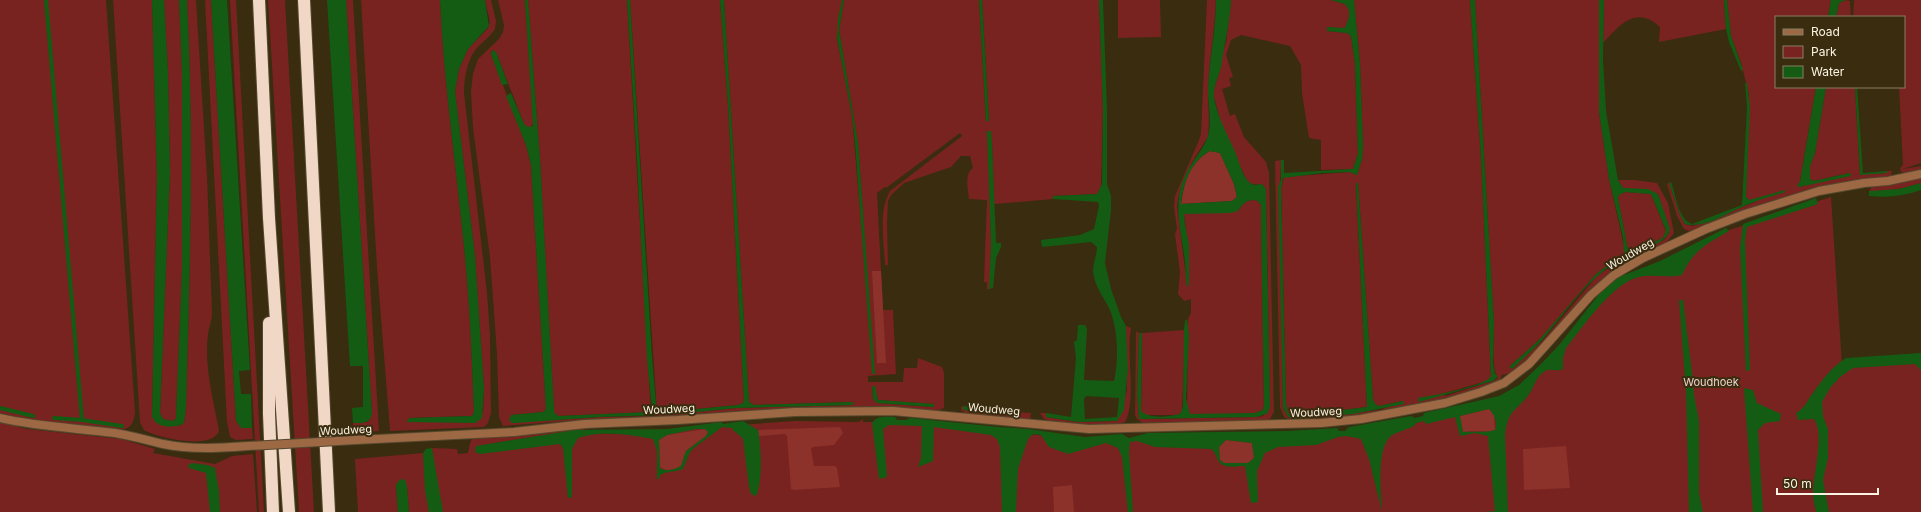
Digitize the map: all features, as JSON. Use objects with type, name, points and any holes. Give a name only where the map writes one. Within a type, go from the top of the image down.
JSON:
[{"type":"highway","points":[[259,0],[269,218],[289,512]]},
{"type":"highway","points":[[304,0],[329,512]]},
{"type":"highway","points":[[269,218],[269,414],[273,512]]},
{"type":"street","name":"Woudweg","points":[[0,418],[38,426],[132,436],[163,444],[208,449],[514,432],[585,424],[678,420],[795,412],[898,412],[1089,429],[1321,423],[1361,419],[1445,403],[1481,392],[1504,382],[1529,364],[1591,296],[1614,275],[1643,258],[1706,229],[1745,214],[1819,191],[1864,183],[1893,181],[1921,174]]},
{"type":"green space","points":[[0,0],[106,0],[135,412],[133,422],[125,429],[84,427],[24,419],[0,413]]},
{"type":"green space","points":[[113,0],[152,0],[157,176],[152,416],[163,423],[176,426],[184,423],[186,408],[191,153],[187,0],[196,0],[207,176],[212,313],[208,334],[207,358],[219,430],[215,436],[207,440],[185,441],[172,439],[144,430],[140,422]]},
{"type":"green space","points":[[164,0],[179,0],[182,73],[182,270],[176,419],[172,421],[163,419],[160,413],[170,173],[168,72]]},
{"type":"green space","points":[[205,0],[211,0],[236,421],[241,428],[252,428],[253,439],[236,440],[230,437],[227,422]]},
{"type":"green space","points":[[230,0],[236,0],[264,512],[259,512]]},
{"type":"green space","points":[[268,0],[285,0],[314,512],[299,512]]},
{"type":"green space","points":[[346,0],[353,0],[379,431],[354,433],[353,423],[368,422],[372,413]]},
{"type":"green space","points":[[361,0],[440,0],[448,96],[467,276],[474,412],[472,416],[409,418],[475,423],[483,412],[484,389],[475,256],[455,91],[459,69],[468,49],[488,28],[490,22],[485,0],[491,0],[496,21],[495,29],[477,48],[468,63],[465,76],[464,93],[487,293],[490,335],[491,413],[488,423],[484,427],[390,431],[377,267]]},
{"type":"green space","points":[[498,0],[525,0],[534,123],[531,127],[526,127],[524,124],[496,52],[492,50],[491,54],[526,145],[531,165],[546,409],[543,412],[511,415],[524,422],[600,417],[654,416],[657,413],[630,0],[720,0],[728,104],[744,400],[743,403],[738,405],[677,411],[678,414],[736,408],[853,405],[853,402],[754,405],[749,402],[724,0],[842,0],[837,38],[852,116],[874,374],[858,143],[839,30],[844,0],[979,0],[986,121],[989,120],[982,0],[1099,0],[1103,110],[1101,189],[1097,194],[1053,196],[1053,199],[994,204],[992,143],[988,131],[991,244],[990,289],[987,289],[987,282],[984,282],[987,200],[969,199],[967,187],[968,174],[973,168],[970,156],[961,156],[951,167],[904,183],[891,195],[888,201],[887,222],[888,265],[885,265],[883,218],[886,199],[890,191],[962,136],[960,133],[886,188],[885,187],[877,193],[883,310],[893,310],[896,374],[868,376],[868,382],[903,382],[904,368],[917,368],[918,358],[942,367],[944,373],[944,408],[933,412],[862,407],[853,409],[677,418],[673,416],[659,419],[582,420],[503,426],[499,417],[497,354],[490,257],[473,128],[471,91],[473,74],[478,59],[499,39],[503,32],[504,25]],"holes":[[[872,386],[878,400],[933,404],[933,407],[877,403],[873,399]]]},
{"type":"green space","points":[[528,0],[627,0],[651,412],[559,416],[554,413],[540,159]]},
{"type":"green space","points":[[1118,0],[1160,0],[1161,37],[1118,38]]},
{"type":"green space","points":[[1207,0],[1216,0],[1208,90],[1208,137],[1184,179],[1178,197],[1177,207],[1186,276],[1189,254],[1184,214],[1238,211],[1244,204],[1252,200],[1258,201],[1261,205],[1264,405],[1263,410],[1255,413],[1194,415],[1190,414],[1187,406],[1188,319],[1191,313],[1191,299],[1184,301],[1178,294],[1180,272],[1175,234],[1177,229],[1174,207],[1175,196],[1201,134]]},
{"type":"green space","points":[[1231,0],[1331,0],[1345,4],[1349,10],[1349,17],[1345,29],[1327,28],[1327,31],[1347,33],[1351,36],[1355,63],[1358,154],[1353,169],[1321,170],[1321,140],[1309,138],[1302,93],[1301,65],[1290,46],[1241,35],[1231,40],[1226,55],[1233,77],[1229,78],[1231,86],[1222,89],[1230,116],[1235,114],[1244,137],[1266,162],[1269,173],[1274,412],[1270,419],[1264,421],[1143,423],[1137,419],[1135,415],[1136,331],[1139,333],[1137,394],[1139,419],[1257,417],[1263,416],[1270,406],[1266,189],[1262,184],[1253,184],[1246,179],[1222,127],[1214,97],[1214,89],[1221,67],[1221,56],[1226,43]]},
{"type":"green space","points":[[1354,0],[1470,0],[1481,157],[1491,377],[1487,381],[1445,393],[1445,396],[1493,381],[1498,378],[1494,368],[1494,324],[1475,0],[1599,0],[1599,112],[1609,179],[1624,246],[1624,253],[1596,274],[1540,339],[1510,366],[1512,369],[1542,341],[1597,276],[1629,254],[1664,240],[1669,233],[1658,194],[1623,188],[1618,180],[1635,180],[1657,183],[1668,203],[1674,233],[1667,242],[1622,267],[1526,363],[1511,373],[1502,375],[1500,380],[1493,385],[1422,405],[1417,404],[1406,406],[1402,409],[1391,411],[1341,419],[1307,421],[1293,420],[1284,417],[1280,407],[1275,161],[1281,160],[1280,185],[1283,408],[1288,417],[1294,419],[1380,410],[1403,401],[1379,406],[1376,405],[1373,400],[1358,183],[1356,184],[1367,407],[1293,416],[1288,414],[1286,403],[1281,188],[1284,177],[1350,172],[1357,175],[1362,159],[1363,146],[1360,64]]},
{"type":"green space","points":[[1604,0],[1724,0],[1726,29],[1659,42],[1660,27],[1652,21],[1636,17],[1622,24],[1603,43]]},
{"type":"green space","points":[[1727,0],[1831,0],[1828,16],[1775,16],[1775,88],[1816,88],[1799,187],[1849,173],[1814,181],[1810,179],[1810,166],[1815,153],[1826,88],[1855,88],[1860,174],[1887,173],[1887,171],[1892,171],[1891,175],[1889,177],[1876,179],[1696,230],[1689,231],[1684,229],[1677,216],[1667,184],[1669,183],[1680,215],[1685,224],[1693,226],[1755,202],[1755,199],[1749,200],[1746,197],[1749,94],[1741,63],[1731,36]]},
{"type":"green space","points":[[1845,0],[1850,1],[1851,16],[1836,16],[1839,3]]},
{"type":"green space","points":[[1854,0],[1921,0],[1921,163],[1903,169],[1921,166],[1921,171],[1907,174],[1901,172],[1900,168],[1903,165],[1899,88],[1905,88],[1905,16],[1853,16]]},
{"type":"green space","points":[[1921,176],[1921,183],[1915,185],[1882,191],[1869,191],[1873,185]]},
{"type":"green space","points":[[1625,192],[1651,194],[1666,231],[1663,238],[1632,251],[1628,251],[1618,198],[1619,195]]},
{"type":"green space","name":"Woudhoek","points":[[1831,197],[1842,365],[1921,360],[1921,512],[409,512],[407,486],[396,485],[398,512],[358,512],[355,459],[423,453],[424,460],[433,458],[432,448],[457,449],[458,454],[468,453],[472,439],[590,426],[589,429],[493,443],[583,436],[591,433],[613,434],[795,421],[859,422],[863,419],[863,422],[926,422],[1089,441],[1296,436],[1378,429],[1508,399],[1528,383],[1613,285],[1714,235]]},
{"type":"green space","points":[[1126,326],[1131,328],[1131,390],[1128,413],[1125,422],[1108,426],[1084,426],[1061,424],[1044,419],[1040,413],[1046,413],[1046,417],[1078,422],[1117,421],[1127,390]]},
{"type":"green space","points":[[1184,330],[1185,344],[1182,411],[1180,414],[1175,415],[1145,415],[1141,411],[1142,333]]},
{"type":"green space","points":[[963,406],[963,410],[1016,416],[1016,412],[1031,413],[1030,420],[966,414],[961,410],[961,407]]},
{"type":"green space","points":[[0,421],[18,425],[18,427],[27,429],[121,439],[155,449],[153,453],[215,464],[232,456],[253,454],[257,512],[0,512]]},
{"type":"shaded area","points":[[1210,151],[1220,153],[1234,184],[1237,197],[1232,201],[1181,204],[1186,181],[1192,167]]},
{"type":"shaded area","points":[[872,271],[881,271],[886,363],[877,363]]},
{"type":"shaded area","points":[[1489,409],[1494,414],[1495,430],[1463,432],[1460,416]]},
{"type":"shaded area","points":[[840,427],[843,433],[834,445],[813,447],[811,449],[814,466],[835,466],[837,468],[840,487],[794,490],[791,489],[787,436],[785,434],[759,436],[758,430]]},
{"type":"shaded area","points":[[705,429],[708,432],[706,436],[686,451],[681,466],[670,470],[665,470],[660,467],[659,440],[667,435]]},
{"type":"shaded area","points":[[1226,440],[1252,443],[1254,458],[1248,463],[1224,463],[1220,460],[1219,447]]},
{"type":"shaded area","points":[[1566,446],[1570,488],[1524,490],[1523,449]]},
{"type":"shaded area","points":[[1072,485],[1074,512],[1054,512],[1053,487]]},
{"type":"water","points":[[152,0],[164,0],[168,72],[170,173],[160,413],[163,419],[172,421],[176,419],[182,270],[182,73],[179,0],[187,0],[191,153],[186,408],[184,423],[171,427],[157,423],[152,416],[157,176]]},
{"type":"water","points":[[211,0],[227,0],[250,370],[239,371],[241,394],[251,394],[252,428],[241,428],[236,421]]},
{"type":"water","points":[[327,0],[346,0],[372,414],[369,420],[362,423],[353,423],[352,408],[363,407],[363,366],[350,366]]},
{"type":"water","points":[[440,0],[485,0],[489,26],[468,49],[459,69],[455,91],[475,256],[484,389],[482,418],[475,423],[407,422],[408,419],[411,418],[472,416],[474,412],[467,276],[448,96]]},
{"type":"water","points":[[525,0],[528,0],[540,159],[554,410],[555,414],[559,416],[651,412],[652,409],[647,360],[627,0],[630,0],[652,357],[657,415],[600,417],[516,423],[512,423],[509,420],[511,415],[543,412],[546,409],[531,165],[526,145],[506,96],[511,93],[524,124],[528,127],[533,126]]},
{"type":"water","points":[[720,0],[724,0],[749,402],[754,405],[853,402],[853,405],[736,408],[677,414],[677,411],[738,405],[743,403],[744,400],[728,104]]},
{"type":"water","points":[[842,0],[844,0],[839,30],[858,143],[875,374],[872,374],[852,116],[837,38],[838,19]]},
{"type":"water","points":[[979,0],[982,0],[989,121],[986,121]]},
{"type":"water","points":[[1099,0],[1103,0],[1107,109],[1107,184],[1111,196],[1111,210],[1105,263],[1111,289],[1121,317],[1126,326],[1128,369],[1124,410],[1117,421],[1078,422],[1046,417],[1046,413],[1071,417],[1076,358],[1074,342],[1077,340],[1078,325],[1085,325],[1087,329],[1084,380],[1114,381],[1117,363],[1117,344],[1114,324],[1109,308],[1097,286],[1094,276],[1093,268],[1097,247],[1091,242],[1042,247],[1041,240],[1080,235],[1094,229],[1099,206],[1098,202],[1053,199],[1053,196],[1097,194],[1102,184],[1103,110]],"holes":[[[1086,396],[1119,398],[1117,417],[1085,419],[1084,399]]]},
{"type":"water","points":[[1216,0],[1231,0],[1221,67],[1214,89],[1215,104],[1220,119],[1247,180],[1254,185],[1262,184],[1266,189],[1270,406],[1268,413],[1257,417],[1139,419],[1137,394],[1139,333],[1142,333],[1141,411],[1144,414],[1154,416],[1170,416],[1180,414],[1183,407],[1184,330],[1185,321],[1187,319],[1189,336],[1186,399],[1190,414],[1255,413],[1263,410],[1264,405],[1261,205],[1258,201],[1249,201],[1238,211],[1230,213],[1184,214],[1189,244],[1189,286],[1187,286],[1186,280],[1178,209],[1180,188],[1184,178],[1208,136],[1210,119],[1208,90]],"holes":[[[1210,151],[1220,153],[1234,184],[1237,197],[1232,201],[1181,204],[1186,181],[1193,167],[1203,155]]]},
{"type":"water","points":[[1331,0],[1354,0],[1360,64],[1363,146],[1362,159],[1357,175],[1350,172],[1322,173],[1283,178],[1281,188],[1286,403],[1288,413],[1293,416],[1367,407],[1356,183],[1358,183],[1373,400],[1376,405],[1379,406],[1403,401],[1404,404],[1353,414],[1294,419],[1288,417],[1283,408],[1278,187],[1281,179],[1281,160],[1284,160],[1284,173],[1353,169],[1358,154],[1355,63],[1351,36],[1347,33],[1327,31],[1327,27],[1345,28],[1349,17],[1349,10],[1345,4]]},
{"type":"water","points":[[1470,0],[1475,0],[1494,324],[1493,363],[1495,374],[1498,376],[1493,381],[1419,402],[1418,398],[1470,387],[1487,380],[1491,376],[1481,157]]},
{"type":"water","points":[[1599,0],[1604,0],[1603,60],[1606,111],[1618,180],[1623,188],[1648,189],[1658,194],[1670,229],[1668,235],[1658,243],[1627,255],[1602,272],[1571,304],[1543,339],[1512,369],[1509,367],[1540,339],[1596,274],[1624,253],[1623,238],[1609,179],[1599,112]],"holes":[[[1625,192],[1651,194],[1666,230],[1663,238],[1632,251],[1628,250],[1618,198],[1619,195]]]},
{"type":"water","points":[[1724,0],[1727,0],[1731,36],[1743,70],[1741,71],[1729,42],[1726,29]]},
{"type":"water","points":[[1831,0],[1845,0],[1839,3],[1836,16],[1828,16]]},
{"type":"water","points":[[492,50],[496,52],[508,84],[502,85],[491,54]]},
{"type":"water","points":[[1745,83],[1747,83],[1750,107],[1746,197],[1749,200],[1785,190],[1785,192],[1754,202],[1709,222],[1693,225],[1685,224],[1680,215],[1669,183],[1671,182],[1681,212],[1687,221],[1692,224],[1742,205],[1747,107]]},
{"type":"water","points":[[1816,88],[1826,88],[1815,153],[1810,166],[1810,179],[1814,181],[1850,173],[1851,176],[1799,187],[1797,185],[1800,182]]},
{"type":"water","points":[[1855,88],[1857,88],[1863,173],[1887,171],[1887,173],[1860,175]]},
{"type":"water","points":[[987,131],[991,131],[992,143],[996,243],[1001,243],[1001,247],[996,258],[993,288],[989,289],[991,244]]},
{"type":"water","points":[[1921,183],[1921,190],[1908,194],[1889,197],[1869,196],[1869,191],[1899,189]]},
{"type":"water","points":[[1816,198],[1818,204],[1747,227],[1745,241],[1750,370],[1746,371],[1740,248],[1743,224]]},
{"type":"water","points":[[1726,228],[1729,231],[1701,248],[1686,266],[1682,275],[1639,277],[1619,287],[1589,318],[1566,348],[1563,358],[1563,369],[1547,370],[1539,376],[1525,400],[1512,413],[1507,425],[1505,434],[1508,512],[1485,512],[1495,511],[1488,436],[1475,433],[1460,436],[1455,417],[1426,424],[1424,421],[1416,423],[1414,426],[1391,436],[1386,442],[1383,450],[1380,472],[1382,512],[1369,459],[1361,439],[1347,436],[1338,437],[1316,445],[1278,447],[1265,453],[1257,471],[1258,502],[1251,503],[1245,466],[1224,466],[1219,462],[1211,449],[1155,447],[1137,441],[1130,442],[1129,452],[1133,512],[1128,512],[1122,457],[1118,448],[1106,443],[1068,454],[1049,447],[1041,435],[1033,434],[1028,439],[1018,469],[1016,512],[1002,512],[1000,447],[997,439],[991,435],[934,427],[933,461],[918,467],[921,458],[922,426],[889,425],[883,429],[887,477],[879,479],[872,423],[874,420],[882,417],[895,417],[897,420],[911,418],[1028,429],[1085,437],[1122,434],[1129,438],[1148,433],[1287,431],[1337,428],[1339,431],[1345,431],[1349,427],[1411,416],[1415,418],[1423,416],[1424,413],[1499,396],[1519,385],[1540,365],[1559,345],[1600,293],[1619,277],[1660,261]],"holes":[[[1489,409],[1495,419],[1495,430],[1483,432],[1463,432],[1460,416]],[[1226,440],[1252,443],[1254,458],[1248,463],[1224,463],[1220,460],[1219,447]]]},
{"type":"water","points":[[1679,300],[1683,300],[1694,395],[1699,421],[1699,493],[1703,512],[1689,512],[1686,391]]},
{"type":"water","points":[[1921,353],[1921,370],[1915,364],[1853,368],[1840,377],[1830,388],[1822,402],[1823,416],[1828,429],[1828,458],[1823,480],[1829,512],[1816,512],[1813,485],[1819,444],[1817,426],[1814,419],[1798,420],[1796,413],[1801,410],[1831,371],[1846,358]]},
{"type":"water","points":[[872,386],[875,386],[878,400],[934,404],[934,407],[877,403],[873,399]]},
{"type":"water","points":[[1744,388],[1753,390],[1757,403],[1781,414],[1780,421],[1765,423],[1758,430],[1763,512],[1753,512]]},
{"type":"water","points":[[963,406],[1016,412],[1016,416],[963,410]]},
{"type":"water","points":[[743,421],[758,430],[761,454],[760,482],[756,496],[751,494],[749,487],[743,439],[732,428],[722,427],[690,452],[683,469],[660,475],[659,479],[657,479],[657,451],[653,439],[624,434],[605,433],[578,438],[572,449],[572,497],[568,498],[563,448],[560,444],[480,454],[475,452],[476,446],[575,430],[667,429],[722,422],[723,424]],"holes":[[[696,429],[705,429],[708,432],[706,436],[686,451],[681,466],[670,470],[660,468],[659,440],[667,435]]]},
{"type":"water","points":[[432,448],[443,512],[429,512],[425,490],[423,453],[426,449]]},
{"type":"water","points":[[192,463],[208,465],[215,468],[219,491],[220,512],[210,512],[206,473],[189,468],[188,465]]},
{"type":"water","points":[[400,479],[405,480],[407,486],[409,512],[398,512],[396,485]]},
{"type":"waterway","points":[[46,0],[82,420]]},
{"type":"waterway","points":[[0,408],[33,416]]},
{"type":"waterway","points":[[54,418],[82,420],[122,426]]}]
